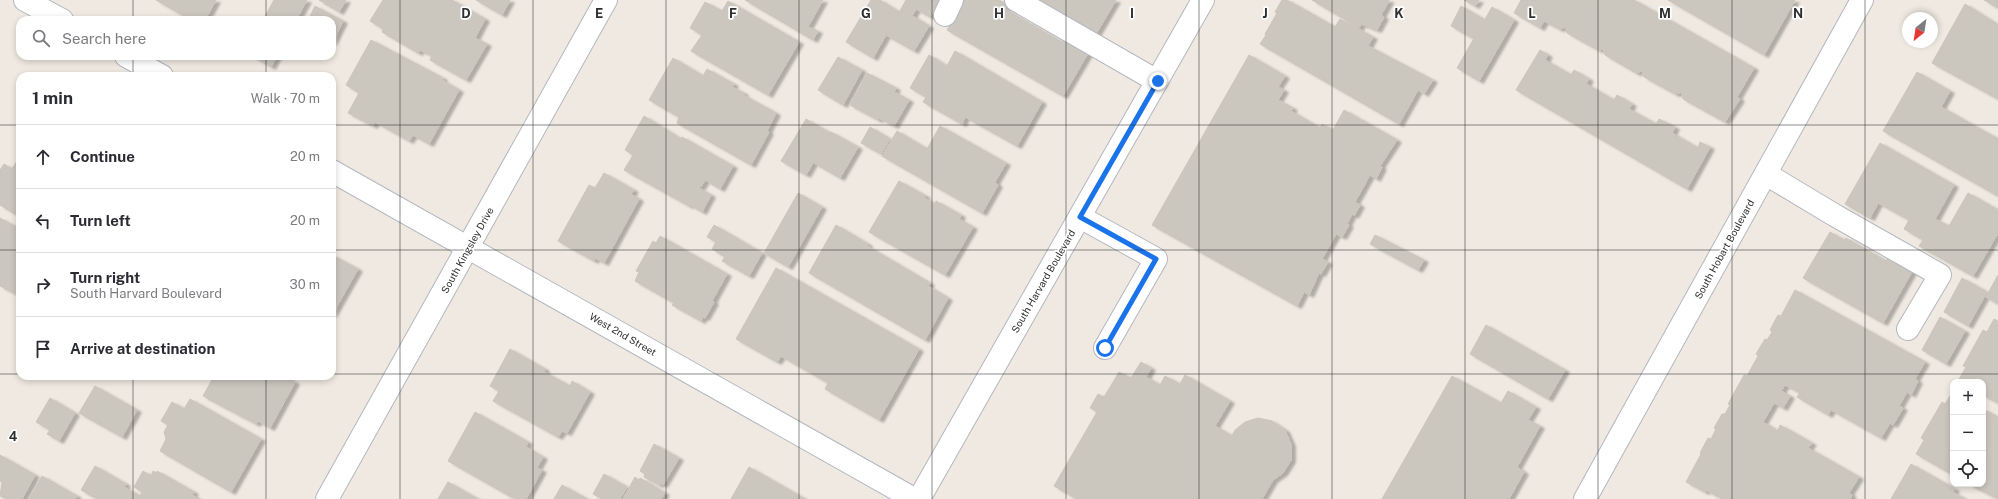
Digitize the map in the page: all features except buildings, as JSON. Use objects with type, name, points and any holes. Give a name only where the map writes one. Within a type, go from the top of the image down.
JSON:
[{"type":"street","points":[[26,0],[55,16]]},
{"type":"street","name":"South Kingsley Drive","points":[[327,499],[606,0]]},
{"type":"street","points":[[1016,0],[1158,81]]},
{"type":"street","name":"South Harvard Boulevard","points":[[919,499],[1204,0]]},
{"type":"street","name":"South Hobart Boulevard","points":[[1585,499],[1862,0]]},
{"type":"street","points":[[133,60],[155,72]]},
{"type":"street","name":"West 2nd Street","points":[[336,173],[914,499]]},
{"type":"street","points":[[1766,174],[1940,275],[1908,329]]},
{"type":"street","points":[[1080,217],[1156,259],[1105,348]]},
{"type":"route","points":[[1105,348],[1156,259],[1080,217],[1158,81]]}]
